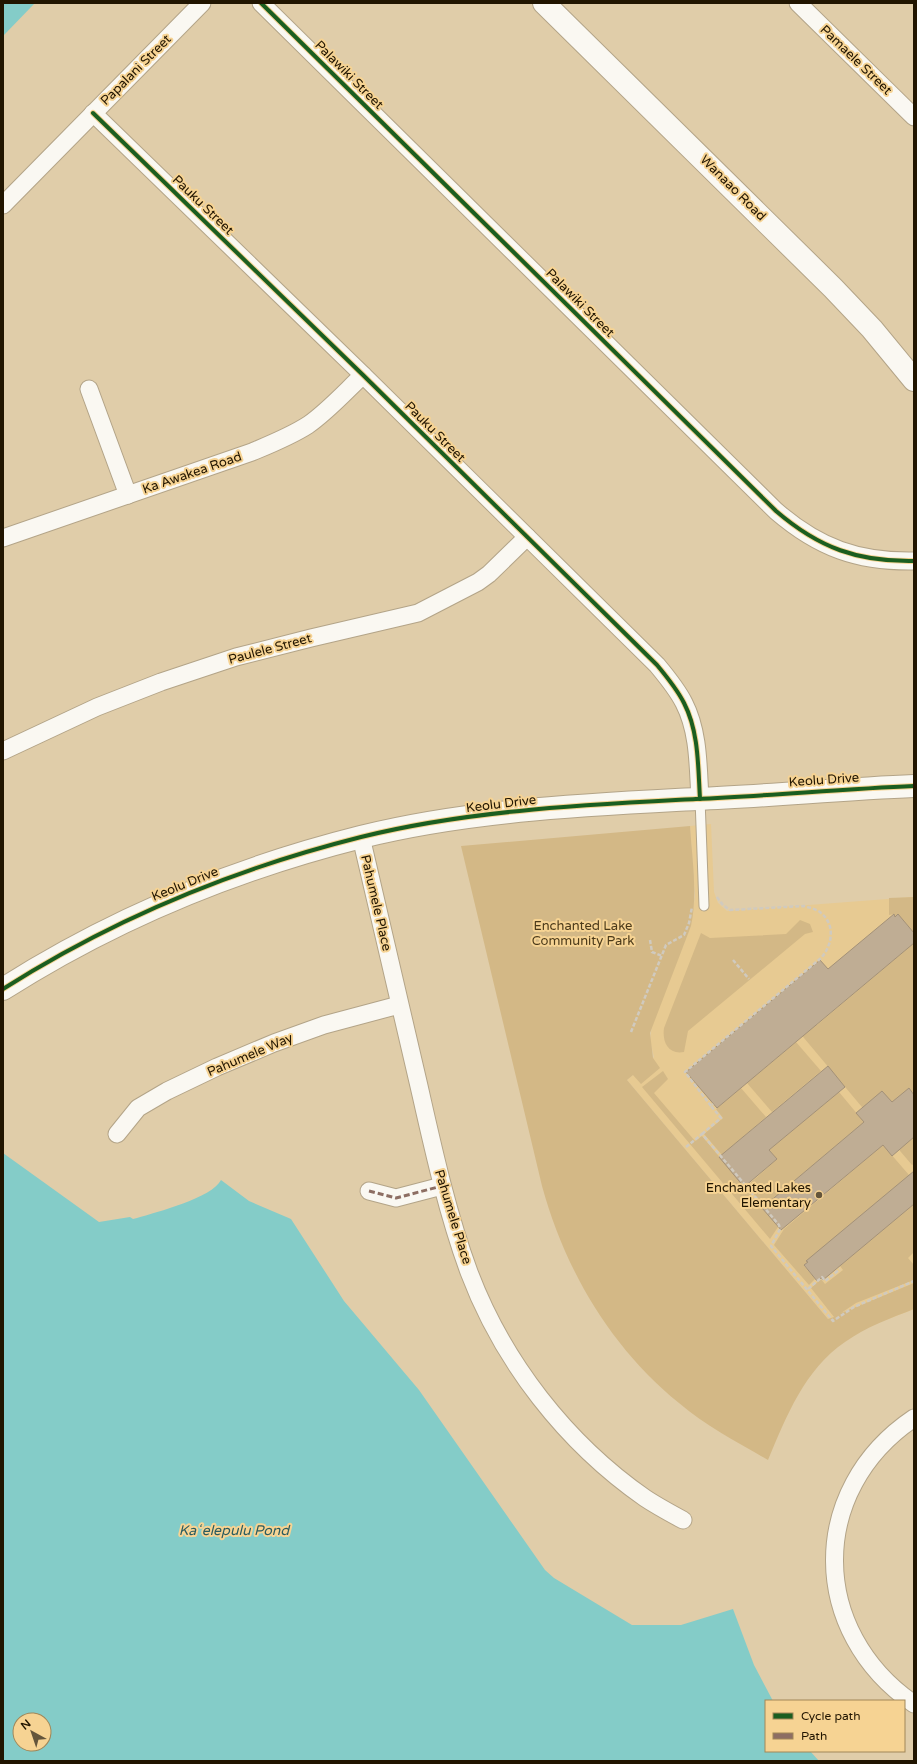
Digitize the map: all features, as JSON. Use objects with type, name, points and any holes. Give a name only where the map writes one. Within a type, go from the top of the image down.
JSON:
[{"type":"main road","name":"Wanaao Road","points":[[544,3],[833,288],[872,329],[914,380]]},
{"type":"main road","name":"Keolu Drive","points":[[3,989],[67,951],[108,929],[193,891],[237,875],[361,837],[441,822],[514,812],[574,806],[700,799],[847,788],[914,786]]},
{"type":"street","name":"Papalani Street","points":[[3,205],[202,3]]},
{"type":"street","name":"Palawiki Street","points":[[261,3],[776,511],[796,528],[818,542],[841,552],[867,559],[914,561]]},
{"type":"street","name":"Pamaele Street","points":[[798,3],[914,117]]},
{"type":"street","name":"Pauku Street","points":[[93,113],[363,375],[657,665],[672,683],[684,703],[693,725],[697,754],[700,799]]},
{"type":"street","name":"Ka Awakea Road","points":[[3,538],[252,452],[288,436],[324,412],[363,375]]},
{"type":"street","points":[[89,389],[128,495]]},
{"type":"street","name":"Paulele Street","points":[[3,751],[97,707],[160,682],[236,657],[281,645],[418,614],[478,582],[489,574],[527,537]]},
{"type":"street","name":"Pahumele Place","points":[[361,837],[442,1186],[469,1272],[488,1315],[518,1367],[542,1400],[586,1449],[646,1499],[682,1520]]},
{"type":"street","name":"Pahumele Way","points":[[117,1134],[138,1108],[167,1091],[274,1043],[324,1025],[399,1004]]},
{"type":"street","points":[[369,1191],[396,1198],[442,1186]]},
{"type":"street","points":[[914,1418],[884,1442],[871,1456],[854,1482],[844,1505],[839,1523],[835,1560],[835,1579],[842,1610],[859,1650],[883,1680],[914,1704]]},
{"type":"lane","points":[[700,799],[704,906]]},
{"type":"path","points":[[686,1147],[721,1118],[685,1072],[821,958],[828,950],[831,935],[827,919],[813,908],[804,906],[730,910],[717,899],[715,892]]},
{"type":"path","points":[[631,1032],[666,945],[684,936],[689,923],[692,903]]},
{"type":"path","points":[[650,940],[652,952],[662,956]]},
{"type":"path","points":[[732,960],[749,979]]},
{"type":"path","points":[[702,1134],[779,1225],[780,1229],[771,1246],[833,1320],[854,1307],[914,1281]]},
{"type":"path","points":[[808,1289],[822,1277],[825,1281],[840,1269]]},
{"type":"shaded area","name":"Enchanted Lakes Elementary","points":[[711,824],[714,892],[718,903],[727,911],[914,897],[914,1309],[886,1320],[828,1319],[627,1080],[654,1057],[650,1041],[652,1024],[691,926],[695,896],[690,826]]},
{"type":"green space","name":"Enchanted Lake Community Park","points":[[690,826],[694,889],[691,926],[650,1033],[653,1058],[660,1068],[641,1084],[633,1075],[627,1080],[828,1319],[834,1317],[811,1288],[821,1279],[825,1284],[843,1270],[840,1266],[914,1204],[914,1252],[908,1258],[914,1265],[914,1280],[856,1303],[841,1313],[914,1283],[914,1309],[861,1332],[831,1353],[808,1380],[798,1395],[768,1460],[700,1419],[679,1403],[655,1381],[632,1358],[612,1332],[578,1277],[564,1248],[542,1186],[461,846]]},
{"type":"green space","points":[[914,897],[914,933],[898,914],[895,917],[894,914],[889,915],[889,898]]},
{"type":"green space","points":[[800,920],[810,924],[813,932],[805,934],[688,1031],[684,1052],[674,1051],[667,1046],[664,1038],[664,1028],[701,933],[710,938],[786,934]]},
{"type":"green space","points":[[914,943],[914,1091],[872,1119],[778,1007],[817,1025]]},
{"type":"green space","points":[[796,1042],[821,1071],[772,1112],[747,1083]]},
{"type":"green space","points":[[663,1071],[668,1079],[654,1093],[695,1141],[702,1136],[778,1227],[770,1239],[642,1087]]},
{"type":"green space","points":[[741,1088],[766,1117],[722,1155],[704,1134],[723,1118],[716,1109]]},
{"type":"green space","points":[[839,1092],[864,1122],[764,1206],[747,1186],[777,1159],[769,1150]]},
{"type":"green space","points":[[878,1125],[907,1142],[914,1137],[914,1164],[912,1165]]},
{"type":"green space","points":[[883,1145],[909,1175],[807,1261],[808,1262],[804,1266],[815,1279],[809,1285],[774,1245],[784,1229]]},
{"type":"water","points":[[3,3],[35,3],[3,36]]},
{"type":"water","name":"Kaʻelepulu Pond","points":[[3,1153],[99,1222],[130,1217],[133,1219],[183,1204],[207,1193],[216,1187],[221,1180],[249,1201],[291,1219],[344,1301],[419,1390],[545,1570],[554,1578],[632,1625],[681,1625],[733,1609],[754,1665],[772,1700],[765,1700],[765,1752],[811,1752],[819,1761],[3,1761]]},
{"type":"building","points":[[894,914],[895,917],[898,914],[914,933],[914,943],[717,1108],[686,1072],[820,960],[828,969]]},
{"type":"building","points":[[828,1066],[845,1087],[769,1150],[777,1159],[744,1187],[719,1157]]},
{"type":"building","points":[[909,1088],[914,1095],[914,1137],[892,1156],[883,1145],[781,1230],[762,1208],[864,1122],[856,1113],[882,1091],[892,1102]]},
{"type":"building","points":[[914,1171],[914,1204],[823,1280],[821,1278],[817,1281],[804,1265],[808,1262],[806,1261]]},
{"type":"marked path","points":[[369,1191],[396,1198],[442,1186]]},
{"type":"cycle path","points":[[261,3],[776,511],[808,535],[840,550],[875,559],[914,561]]},
{"type":"cycle path","points":[[93,113],[363,375],[657,665],[684,703],[693,726],[697,750],[700,799]]},
{"type":"cycle path","points":[[3,989],[87,940],[176,899],[267,864],[361,837],[444,821],[527,810],[914,786]]},
{"type":"place","name":"Enchanted Lakes Elementary","points":[[819,1195]]}]
